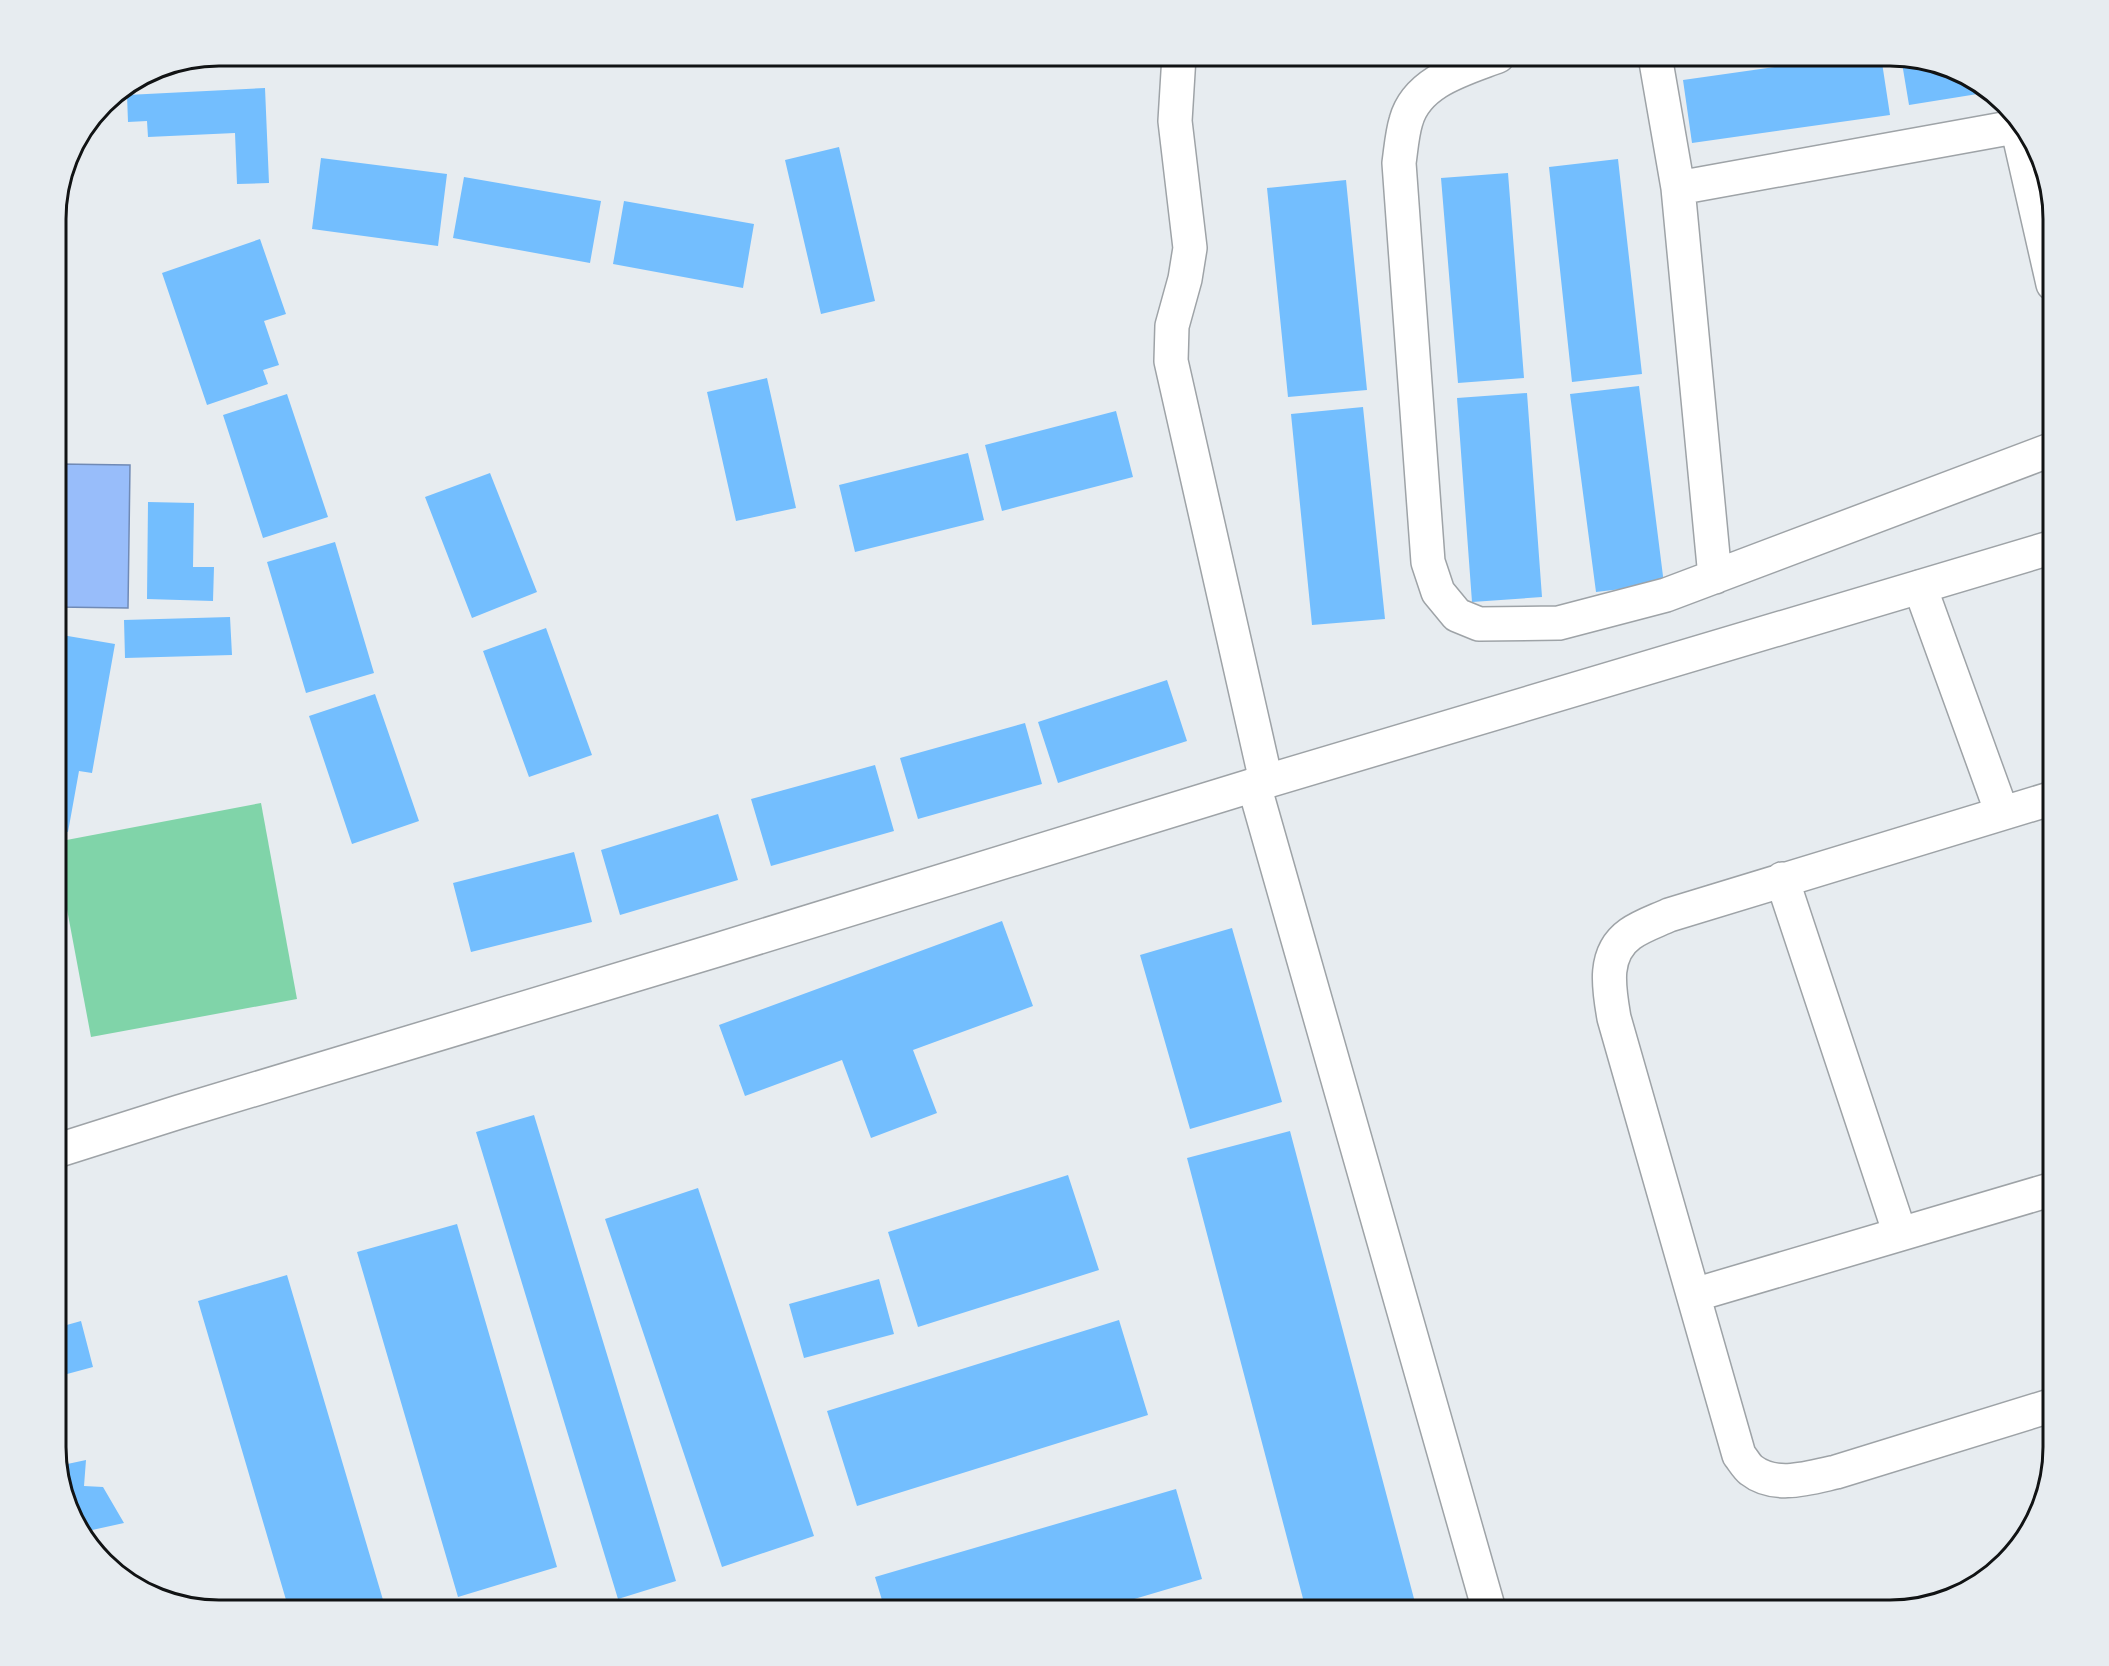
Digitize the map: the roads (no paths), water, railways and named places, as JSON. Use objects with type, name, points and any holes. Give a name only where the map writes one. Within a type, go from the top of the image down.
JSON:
[{"type":"street","points":[[1178,66],[1175,121],[1190,248],[1185,279],[1172,326],[1171,361],[1260,783],[1486,1600]]},
{"type":"street","points":[[1472,66],[1444,77],[1419,96],[1406,119],[1399,163],[1428,562],[1438,592],[1457,615],[1479,624],[1558,623],[1666,595],[2043,453]]},
{"type":"street","points":[[1657,66],[1678,188],[1715,577]]},
{"type":"street","points":[[1678,188],[2012,127]]},
{"type":"street","points":[[2023,145],[2043,234]]},
{"type":"street","points":[[66,1147],[1260,783],[2043,550]]},
{"type":"street","points":[[1920,587],[2002,813]]},
{"type":"street","points":[[2043,801],[1669,915],[1629,934],[1613,953],[1608,982],[1614,1018],[1739,1455],[1750,1470],[1771,1480],[1799,1480],[1836,1472],[2043,1408]]},
{"type":"street","points":[[1782,879],[1900,1234]]},
{"type":"street","points":[[1694,1295],[2043,1192]]},
{"type":"water","points":[[66,464],[130,465],[128,608],[66,607]]}]
